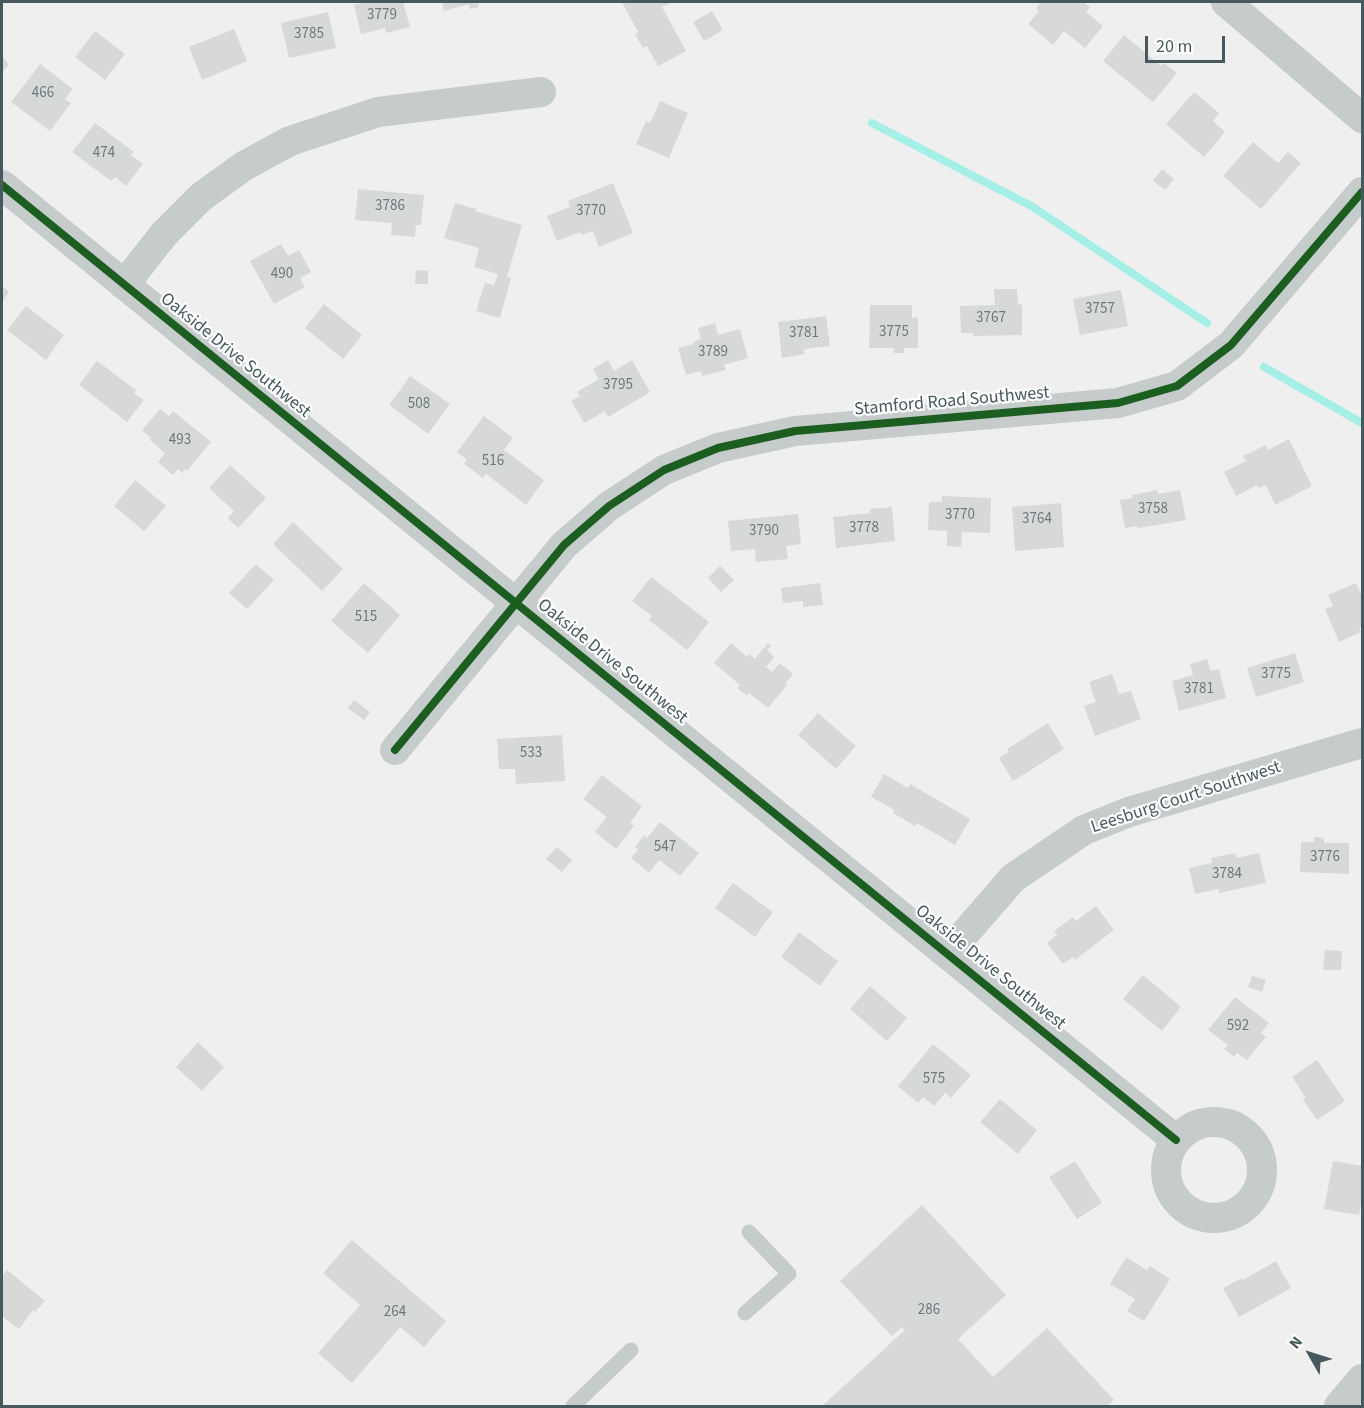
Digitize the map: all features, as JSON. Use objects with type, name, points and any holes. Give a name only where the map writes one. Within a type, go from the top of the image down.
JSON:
[{"type":"street","points":[[1226,2],[1362,118]]},
{"type":"street","points":[[124,285],[164,234],[201,197],[244,166],[290,141],[378,112],[541,92]]},
{"type":"street","name":"Oakside Drive Southwest","points":[[2,185],[1176,1140]]},
{"type":"street","name":"Stamford Road Southwest","points":[[395,750],[564,545],[609,506],[664,470],[718,448],[795,430],[1118,404],[1177,386],[1231,345],[1362,192]]},
{"type":"street","name":"Leesburg Court Southwest","points":[[948,953],[1013,878],[1084,830],[1129,812],[1362,743]]},
{"type":"street","points":[[1339,1407],[1362,1379]]},
{"type":"lane","points":[[745,1313],[789,1275],[749,1232]]},
{"type":"lane","points":[[573,1407],[632,1350]]},
{"type":"building","points":[[366,2],[403,2],[410,27],[386,33],[385,28],[361,34],[354,5]]},
{"type":"building","points":[[442,2],[478,2],[479,7],[470,9],[469,4],[444,11]]},
{"type":"building","points":[[622,2],[673,2],[662,7],[686,51],[658,66],[647,46],[643,48],[635,34],[638,32]]},
{"type":"building","points":[[1041,2],[1083,2],[1090,7],[1086,12],[1103,26],[1085,48],[1064,31],[1053,45],[1028,24],[1039,11],[1036,8]]},
{"type":"building","points":[[712,11],[723,30],[704,41],[693,22]]},
{"type":"building","points":[[328,12],[336,48],[289,58],[281,23]]},
{"type":"building","points":[[234,29],[247,61],[202,80],[189,47]]},
{"type":"building","points":[[95,31],[125,54],[105,80],[75,57]]},
{"type":"building","points":[[1124,35],[1161,66],[1164,63],[1177,73],[1153,102],[1103,61]]},
{"type":"building","points":[[2,56],[9,65],[2,72]]},
{"type":"building","points":[[40,64],[73,89],[65,99],[71,103],[50,131],[11,102]]},
{"type":"building","points":[[1194,92],[1219,113],[1213,121],[1225,132],[1204,157],[1166,124]]},
{"type":"building","points":[[660,101],[688,113],[669,158],[636,144],[646,121],[650,123]]},
{"type":"building","points":[[95,123],[134,152],[131,155],[143,164],[126,186],[115,177],[111,181],[72,152]]},
{"type":"building","points":[[1253,142],[1278,163],[1288,152],[1301,163],[1261,209],[1223,176]]},
{"type":"building","points":[[1162,169],[1174,179],[1165,190],[1153,181]]},
{"type":"building","points":[[613,183],[633,233],[599,247],[593,231],[581,235],[580,232],[557,241],[547,216],[570,207],[568,201]]},
{"type":"building","points":[[358,189],[424,195],[421,225],[416,225],[415,237],[391,235],[392,223],[355,220]]},
{"type":"building","points":[[455,203],[522,225],[507,277],[511,278],[500,318],[476,311],[485,283],[494,285],[498,274],[474,267],[479,248],[444,238]]},
{"type":"building","points":[[281,244],[288,256],[299,250],[311,272],[300,278],[305,287],[274,304],[250,261]]},
{"type":"building","points":[[416,270],[428,271],[428,284],[415,284]]},
{"type":"building","points":[[2,286],[9,292],[2,302]]},
{"type":"building","points":[[994,289],[1017,289],[1018,305],[1022,304],[1022,335],[973,336],[973,333],[961,333],[960,306],[995,305]]},
{"type":"building","points":[[1121,290],[1128,326],[1080,335],[1073,299]]},
{"type":"building","points":[[324,304],[362,335],[343,359],[305,328]]},
{"type":"building","points":[[870,305],[912,305],[912,318],[918,317],[918,348],[904,348],[904,353],[894,353],[894,348],[869,348]]},
{"type":"building","points":[[26,306],[64,335],[46,360],[7,330]]},
{"type":"building","points":[[826,316],[830,346],[804,349],[805,354],[782,358],[778,322]]},
{"type":"building","points":[[715,323],[718,335],[740,329],[748,358],[724,365],[726,370],[702,376],[701,371],[686,375],[678,348],[694,344],[693,342],[701,339],[698,328]]},
{"type":"building","points":[[608,360],[614,371],[632,360],[650,392],[608,417],[605,411],[584,423],[571,401],[580,396],[577,392],[599,379],[593,369]]},
{"type":"building","points":[[97,361],[136,390],[134,393],[144,400],[127,422],[79,385]]},
{"type":"building","points":[[410,376],[450,404],[428,434],[389,405]]},
{"type":"building","points":[[160,409],[169,416],[173,411],[211,442],[187,471],[185,469],[182,473],[178,469],[173,475],[158,462],[165,453],[142,430]]},
{"type":"building","points":[[484,416],[513,438],[504,450],[544,480],[526,505],[486,474],[483,478],[464,464],[467,460],[457,452]]},
{"type":"building","points":[[1289,439],[1312,486],[1275,505],[1266,485],[1259,488],[1257,485],[1236,496],[1224,472],[1246,461],[1243,456],[1266,445],[1268,450]]},
{"type":"building","points":[[230,465],[266,498],[238,528],[228,518],[234,511],[209,488]]},
{"type":"building","points":[[135,480],[166,506],[144,531],[114,506]]},
{"type":"building","points":[[1157,490],[1158,494],[1180,490],[1186,520],[1125,528],[1120,500]]},
{"type":"building","points":[[942,496],[991,498],[990,533],[962,532],[961,547],[947,546],[947,531],[928,530],[929,502],[942,502]]},
{"type":"building","points":[[1061,503],[1064,547],[1015,551],[1012,507]]},
{"type":"building","points":[[892,507],[895,541],[836,548],[833,517],[870,513],[870,509]]},
{"type":"building","points":[[798,514],[801,544],[786,546],[788,559],[756,562],[755,549],[731,551],[728,521]]},
{"type":"building","points":[[293,522],[343,569],[322,591],[273,544]]},
{"type":"building","points":[[256,564],[274,580],[247,609],[229,593]]},
{"type":"building","points":[[720,566],[734,580],[721,592],[708,578]]},
{"type":"building","points":[[651,577],[709,622],[687,650],[649,620],[652,616],[632,601]]},
{"type":"building","points":[[364,583],[400,615],[368,653],[331,621]]},
{"type":"building","points":[[820,583],[823,605],[803,607],[803,601],[783,603],[781,588]]},
{"type":"building","points":[[1356,583],[1362,593],[1362,626],[1359,628],[1361,632],[1339,642],[1325,609],[1333,606],[1328,595]]},
{"type":"building","points":[[731,643],[747,657],[750,654],[755,659],[768,643],[771,646],[767,650],[774,657],[766,667],[772,672],[780,663],[793,674],[768,708],[749,693],[747,696],[737,688],[740,685],[714,663]]},
{"type":"building","points":[[1295,653],[1304,682],[1256,697],[1247,668]]},
{"type":"building","points":[[1207,659],[1211,671],[1219,669],[1226,698],[1179,711],[1172,681],[1193,675],[1190,664]]},
{"type":"building","points":[[1112,674],[1119,694],[1131,691],[1141,719],[1095,736],[1084,706],[1096,702],[1089,682]]},
{"type":"building","points":[[354,700],[370,712],[364,720],[348,708]]},
{"type":"building","points":[[818,713],[856,746],[836,769],[798,735]]},
{"type":"building","points":[[1048,723],[1064,749],[1013,781],[999,758],[1009,752],[1007,749]]},
{"type":"building","points":[[562,735],[565,781],[516,784],[515,769],[499,769],[497,739]]},
{"type":"building","points":[[884,774],[908,788],[910,784],[970,819],[955,845],[917,823],[915,826],[893,813],[895,810],[871,797]]},
{"type":"building","points":[[602,775],[642,806],[630,823],[634,826],[616,849],[595,832],[607,817],[583,799]]},
{"type":"building","points":[[660,822],[699,853],[680,876],[659,860],[649,873],[631,858],[638,850],[635,847],[644,835],[647,838]]},
{"type":"building","points":[[1314,837],[1324,838],[1324,843],[1349,843],[1349,874],[1300,872],[1301,842],[1314,842]]},
{"type":"building","points":[[557,847],[572,860],[562,872],[546,859]]},
{"type":"building","points":[[1235,853],[1236,858],[1259,853],[1266,883],[1219,893],[1219,889],[1195,894],[1189,868],[1212,863],[1211,858]]},
{"type":"building","points":[[733,883],[773,912],[755,937],[715,908]]},
{"type":"building","points":[[1096,906],[1114,930],[1075,960],[1073,957],[1063,964],[1047,943],[1057,935],[1054,931],[1073,917],[1076,921]]},
{"type":"building","points":[[799,932],[838,961],[820,986],[781,957]]},
{"type":"building","points":[[1325,950],[1342,951],[1341,970],[1323,970]]},
{"type":"building","points":[[1143,975],[1181,1007],[1162,1031],[1123,999]]},
{"type":"building","points":[[1252,976],[1266,980],[1262,992],[1248,987]]},
{"type":"building","points":[[870,986],[907,1018],[887,1041],[850,1009]]},
{"type":"building","points":[[1235,997],[1269,1023],[1261,1033],[1266,1037],[1247,1060],[1237,1053],[1234,1057],[1224,1049],[1228,1045],[1208,1030]]},
{"type":"building","points":[[198,1042],[224,1067],[202,1091],[176,1067]]},
{"type":"building","points":[[933,1044],[971,1075],[951,1098],[945,1093],[934,1106],[923,1097],[918,1103],[898,1086]]},
{"type":"building","points":[[1317,1060],[1345,1101],[1317,1120],[1303,1100],[1306,1098],[1292,1077]]},
{"type":"building","points":[[1000,1099],[1037,1130],[1018,1154],[980,1122]]},
{"type":"building","points":[[1075,1161],[1102,1203],[1077,1219],[1049,1177]]},
{"type":"building","points":[[1333,1161],[1362,1166],[1362,1198],[1359,1215],[1324,1209]]},
{"type":"building","points":[[922,1205],[1006,1295],[958,1339],[993,1377],[1047,1328],[1114,1400],[1106,1406],[822,1406],[905,1330],[902,1327],[892,1336],[840,1281]]},
{"type":"building","points":[[352,1240],[446,1321],[424,1347],[400,1327],[352,1383],[318,1353],[360,1305],[323,1273]]},
{"type":"building","points":[[1126,1257],[1147,1270],[1150,1266],[1170,1279],[1144,1321],[1127,1311],[1135,1299],[1110,1284]]},
{"type":"building","points":[[1276,1261],[1291,1288],[1239,1317],[1223,1288],[1242,1278],[1243,1280]]},
{"type":"building","points":[[7,1270],[45,1301],[35,1312],[33,1310],[19,1329],[2,1316],[2,1276]]},
{"type":"waterway","points":[[872,123],[1033,207],[1207,323]]},
{"type":"waterway","points":[[1264,367],[1362,423]]},
{"type":"cycle path","points":[[2,185],[1176,1140]]},
{"type":"cycle path","points":[[395,750],[564,545],[609,506],[664,470],[718,448],[795,431],[1118,403],[1177,386],[1231,345],[1362,192]]}]
